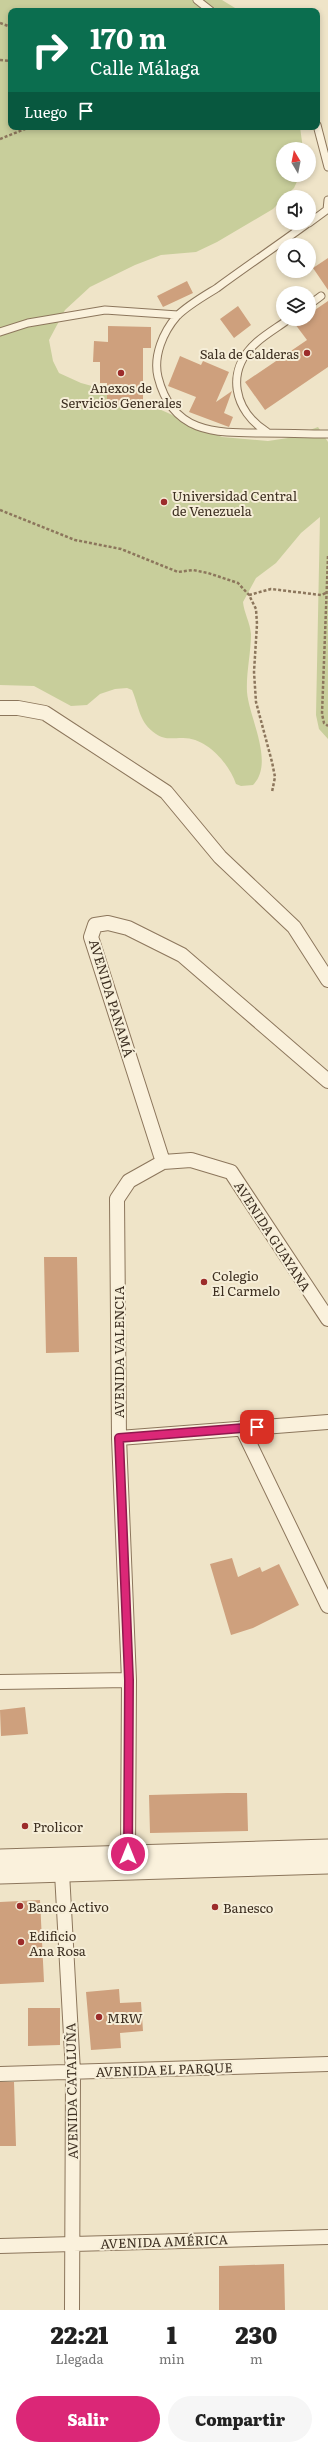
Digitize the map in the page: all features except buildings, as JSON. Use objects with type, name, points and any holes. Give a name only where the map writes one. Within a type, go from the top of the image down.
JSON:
[{"type":"street","points":[[0,708],[18,708],[45,713],[166,792],[220,857],[294,927],[328,980]]},
{"type":"street","name":"AVENIDA PANAMÁ","points":[[163,1162],[91,937],[95,925],[108,923],[128,928],[182,955],[328,1081]]},
{"type":"street","name":"AVENIDA GUAYANA","points":[[163,1162],[192,1160],[231,1172],[328,1319]]},
{"type":"street","name":"AVENIDA VALENCIA","points":[[128,1854],[129,1680],[119,1438],[117,1199],[129,1181],[163,1162]]},
{"type":"street","points":[[119,1438],[328,1422]]},
{"type":"street","points":[[242,1428],[328,1606]]},
{"type":"street","points":[[0,1682],[129,1680]]},
{"type":"street","points":[[0,1858],[328,1848]]},
{"type":"street","points":[[0,1875],[328,1865]]},
{"type":"street","name":"AVENIDA CATALUÑA","points":[[62,1872],[73,2072],[72,2310]]},
{"type":"street","name":"AVENIDA EL PARQUE","points":[[0,2074],[328,2064]]},
{"type":"street","name":"AVENIDA AMÉRICA","points":[[0,2246],[328,2237]]},
{"type":"lane","points":[[197,0],[207,8]]},
{"type":"lane","points":[[318,130],[328,167]]},
{"type":"lane","points":[[316,218],[328,209],[328,200]]},
{"type":"lane","points":[[299,230],[178,315],[162,340],[157,356],[157,373],[161,389],[168,402],[183,418],[198,428],[234,434],[328,434]]},
{"type":"lane","points":[[316,300],[321,296]]},
{"type":"lane","points":[[0,332],[28,323],[105,310],[125,309],[178,315]]},
{"type":"lane","points":[[269,433],[256,425],[244,411],[236,382],[239,366],[256,343],[279,326]]},
{"type":"path","points":[[0,139],[22,130]]},
{"type":"path","points":[[0,510],[75,540],[121,549],[178,572],[193,570],[224,577],[238,583],[249,595],[256,609],[257,624],[254,672],[256,702],[263,732],[270,746],[275,777],[272,792]]},
{"type":"path","points":[[328,556],[322,714],[324,723],[328,726]]},
{"type":"path","points":[[249,595],[271,589],[321,595],[326,593]]},
{"type":"green space","name":"Universidad Central de Venezuela","points":[[0,0],[222,0],[235,8],[8,8],[8,130],[300,130],[302,142],[276,142],[276,182],[297,182],[292,190],[276,190],[276,206],[273,209],[217,242],[196,252],[161,255],[135,265],[90,287],[65,310],[49,340],[53,361],[59,373],[81,383],[132,397],[222,437],[268,441],[288,438],[318,427],[328,442],[328,739],[319,729],[316,715],[320,517],[301,533],[276,563],[256,578],[243,602],[251,634],[247,692],[259,740],[262,765],[259,776],[253,785],[241,786],[236,784],[233,776],[222,760],[200,742],[191,739],[166,738],[159,736],[150,730],[140,714],[132,690],[127,688],[115,689],[100,694],[87,705],[71,706],[34,686],[0,685]]},
{"type":"place","name":"Sala de Calderas","points":[[307,353]]},
{"type":"place","name":"Anexos de Servicios Generales","points":[[121,373]]},
{"type":"place","name":"Universidad Central de Venezuela","points":[[164,502]]},
{"type":"place","name":"Colegio El Carmelo","points":[[204,1282]]},
{"type":"place","name":"Prolicor","points":[[25,1826]]},
{"type":"place","name":"Banco Activo","points":[[20,1906]]},
{"type":"place","name":"Banesco","points":[[215,1907]]},
{"type":"place","name":"Edificio Ana Rosa","points":[[21,1942]]},
{"type":"place","name":"MRW","points":[[99,2017]]},
{"type":"route","points":[[128,1854],[129,1680],[119,1438],[257,1427]]}]
